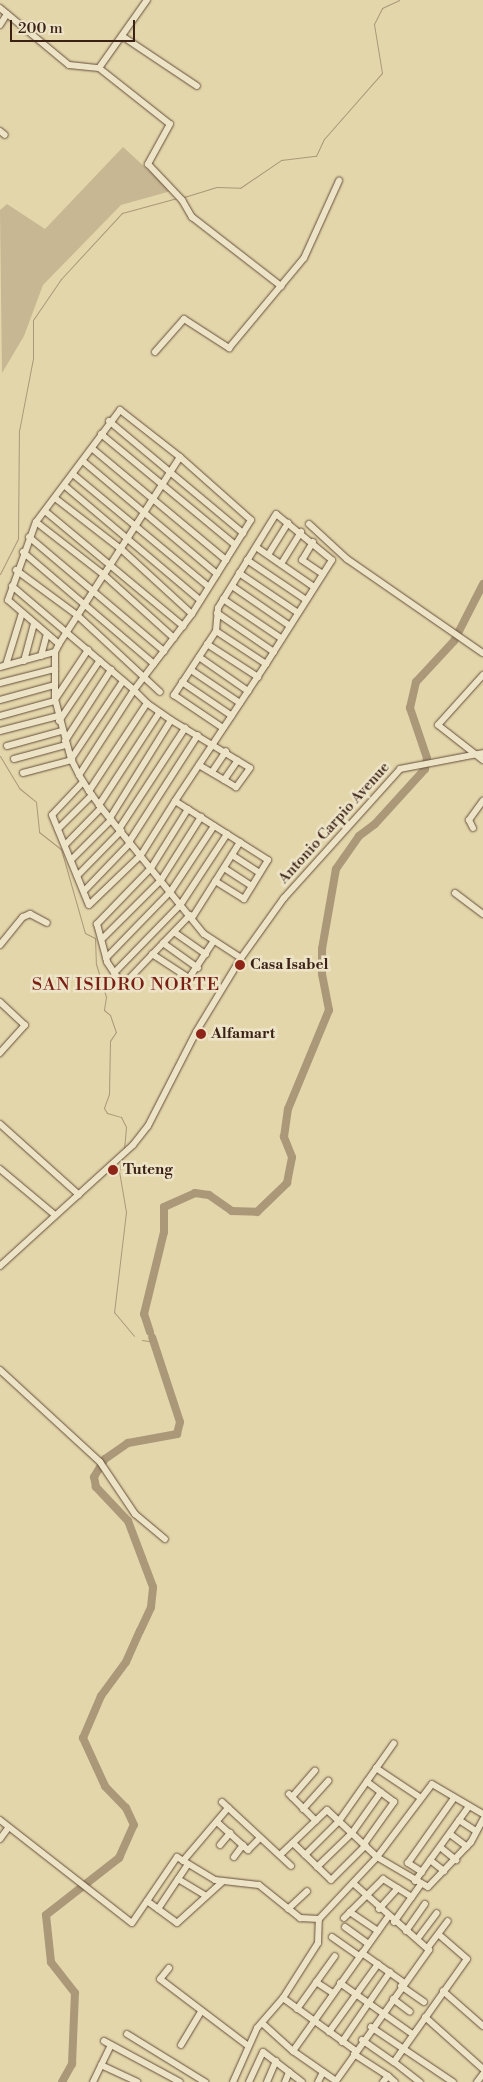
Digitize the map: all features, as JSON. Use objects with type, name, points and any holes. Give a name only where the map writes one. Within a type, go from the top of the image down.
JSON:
[{"type":"street","points":[[99,68],[147,0]]},
{"type":"street","points":[[0,8],[69,65],[99,68],[170,124],[148,164],[182,200],[192,217],[281,286]]},
{"type":"street","points":[[0,25],[7,14]]},
{"type":"street","points":[[122,36],[197,86]]},
{"type":"street","points":[[154,352],[184,318],[229,348],[304,258],[339,181]]},
{"type":"street","points":[[59,644],[9,602],[16,570],[36,522],[94,450],[100,434],[109,421],[122,410],[180,457],[251,519],[192,614],[134,690],[79,775]]},
{"type":"street","points":[[109,421],[173,471],[243,533]]},
{"type":"street","points":[[100,434],[164,484],[235,545]]},
{"type":"street","points":[[94,450],[155,498],[226,560]]},
{"type":"street","points":[[180,457],[173,471],[59,644],[55,652],[55,700],[65,743],[79,775],[100,807],[213,942],[241,958]]},
{"type":"street","points":[[84,462],[146,511],[217,574]]},
{"type":"street","points":[[74,475],[137,524],[209,587]]},
{"type":"street","points":[[65,486],[129,538],[200,600]]},
{"type":"street","points":[[55,498],[121,549],[192,614]]},
{"type":"street","points":[[45,511],[112,563],[183,626]]},
{"type":"street","points":[[83,782],[52,812],[92,905],[141,855],[258,677],[333,557],[276,514],[224,599],[218,613],[216,631],[174,695],[223,728]]},
{"type":"street","points":[[36,522],[104,575],[174,638]]},
{"type":"street","points":[[268,555],[288,523]]},
{"type":"street","points":[[309,524],[347,559],[483,653]]},
{"type":"street","points":[[281,564],[301,532]]},
{"type":"street","points":[[30,536],[164,651]]},
{"type":"street","points":[[313,542],[302,560],[323,574]]},
{"type":"street","points":[[256,547],[314,587]]},
{"type":"street","points":[[23,552],[86,602],[154,664]]},
{"type":"street","points":[[247,560],[306,600]]},
{"type":"street","points":[[16,570],[77,615],[160,692]]},
{"type":"street","points":[[239,573],[298,613]]},
{"type":"street","points":[[12,586],[67,631],[159,713],[213,743],[250,768],[239,786],[224,780],[199,765]]},
{"type":"street","points":[[232,586],[290,626]]},
{"type":"street","points":[[224,599],[282,639]]},
{"type":"street","points":[[3,666],[22,613]]},
{"type":"street","points":[[218,613],[274,652]]},
{"type":"street","points":[[24,661],[34,624]]},
{"type":"street","points":[[216,631],[266,664]]},
{"type":"street","points":[[42,656],[47,634]]},
{"type":"street","points":[[207,644],[258,677]]},
{"type":"street","points":[[0,716],[55,700],[88,650]]},
{"type":"street","points":[[3,666],[55,652]]},
{"type":"street","points":[[199,657],[248,691]]},
{"type":"street","points":[[0,731],[58,718],[100,660]]},
{"type":"street","points":[[0,683],[55,669]]},
{"type":"street","points":[[14,759],[65,743],[111,670]]},
{"type":"street","points":[[191,670],[240,703]]},
{"type":"street","points":[[483,675],[438,726],[483,760]]},
{"type":"street","points":[[23,773],[72,759],[123,680]]},
{"type":"street","points":[[182,682],[232,716]]},
{"type":"street","points":[[0,700],[55,685]]},
{"type":"street","points":[[58,829],[91,793],[147,703]]},
{"type":"street","points":[[65,845],[100,807],[159,713]]},
{"type":"street","points":[[72,860],[111,819],[172,720]]},
{"type":"street","points":[[78,875],[120,830],[185,728]]},
{"type":"street","points":[[7,746],[62,731]]},
{"type":"street","points":[[85,890],[130,842],[198,735]]},
{"type":"street","points":[[212,772],[226,751]]},
{"type":"street","name":"Antonio Carpio Avenue","points":[[0,1266],[116,1162],[148,1126],[196,1032],[241,958],[313,861],[400,769],[417,764],[483,753]]},
{"type":"street","points":[[224,780],[238,760]]},
{"type":"street","points":[[175,801],[268,860],[244,899],[216,881]]},
{"type":"street","points":[[473,828],[469,820],[483,801]]},
{"type":"street","points":[[188,809],[151,868],[98,923],[104,938],[106,958],[114,973],[125,983],[191,916],[216,881],[240,842]]},
{"type":"street","points":[[104,938],[161,880],[201,817]]},
{"type":"street","points":[[106,958],[170,892],[214,826]]},
{"type":"street","points":[[114,973],[181,904],[227,834]]},
{"type":"street","points":[[232,855],[260,873]]},
{"type":"street","points":[[224,868],[252,886]]},
{"type":"street","points":[[455,893],[483,914]]},
{"type":"street","points":[[0,945],[23,917],[30,914],[47,923]]},
{"type":"street","points":[[174,932],[206,954]]},
{"type":"street","points":[[152,954],[186,978],[191,977],[198,968],[213,942]]},
{"type":"street","points":[[163,943],[198,968]]},
{"type":"street","points":[[0,1002],[25,1026],[0,1053]]},
{"type":"street","points":[[0,1124],[79,1195]]},
{"type":"street","points":[[0,1170],[55,1215]]},
{"type":"street","points":[[0,1370],[100,1462],[135,1514],[165,1539]]},
{"type":"street","points":[[305,1855],[339,1821],[394,1743]]},
{"type":"street","points":[[376,1768],[421,1798]]},
{"type":"street","points":[[315,1771],[290,1796],[316,1821]]},
{"type":"street","points":[[303,1809],[328,1781]]},
{"type":"street","points":[[293,1843],[331,1880],[365,1845],[394,1802],[367,1782]]},
{"type":"street","points":[[233,2082],[247,2045],[262,2022],[283,1998],[318,1943],[319,1919],[377,1857],[432,1784],[483,1814]]},
{"type":"street","points":[[318,1867],[352,1833],[381,1792]]},
{"type":"street","points":[[422,1872],[408,1863],[454,1798]]},
{"type":"street","points":[[222,1802],[292,1866]]},
{"type":"street","points":[[394,1922],[412,1897],[422,1872],[469,1806]]},
{"type":"street","points":[[158,1909],[178,1879],[186,1862],[228,1808]]},
{"type":"street","points":[[280,1855],[327,1810],[377,1857],[418,1883],[428,1887],[456,1860],[483,1819]]},
{"type":"street","points":[[0,1820],[8,1828],[88,1886],[132,1923],[177,1857],[222,1882],[259,1886],[300,1918],[319,1919]]},
{"type":"street","points":[[459,1820],[476,1831]]},
{"type":"street","points":[[217,1822],[248,1850],[260,1838]]},
{"type":"street","points":[[0,1839],[8,1828]]},
{"type":"street","points":[[220,1845],[230,1833]]},
{"type":"street","points":[[450,1834],[466,1847]]},
{"type":"street","points":[[234,1857],[243,1846]]},
{"type":"street","points":[[440,1847],[456,1860]]},
{"type":"street","points":[[430,1860],[444,1870]]},
{"type":"street","points":[[178,1879],[206,1896]]},
{"type":"street","points":[[344,1918],[382,1879],[412,1897]]},
{"type":"street","points":[[147,1901],[177,1923],[222,1882]]},
{"type":"street","points":[[353,1883],[394,1922],[429,1946]]},
{"type":"street","points":[[379,1909],[398,1888]]},
{"type":"street","points":[[288,1909],[307,1891]]},
{"type":"street","points":[[406,1930],[425,1904]]},
{"type":"street","points":[[350,1912],[378,1931]]},
{"type":"street","points":[[418,1938],[437,1913]]},
{"type":"street","points":[[293,2051],[388,1917]]},
{"type":"street","points":[[262,2022],[293,2051],[336,2082],[371,2027],[448,1921]]},
{"type":"street","points":[[345,1927],[368,1944]]},
{"type":"street","points":[[394,2062],[412,2033],[467,1957],[438,1935]]},
{"type":"street","points":[[332,1936],[390,1972],[424,2002]]},
{"type":"street","points":[[297,2009],[335,1956]]},
{"type":"street","points":[[329,2032],[378,1964]]},
{"type":"street","points":[[169,1968],[160,1979],[247,2045]]},
{"type":"street","points":[[342,2042],[390,1972]]},
{"type":"street","points":[[316,1982],[333,1993]]},
{"type":"street","points":[[340,1983],[412,2033]]},
{"type":"street","points":[[443,1991],[483,2026]]},
{"type":"street","points":[[283,1998],[342,2042],[385,2079],[395,2082]]},
{"type":"street","points":[[393,1999],[410,2012]]},
{"type":"street","points":[[181,2045],[202,2012]]},
{"type":"street","points":[[425,2017],[483,2069]]},
{"type":"street","points":[[371,2027],[453,2082]]},
{"type":"street","points":[[127,2034],[205,2082]]},
{"type":"street","points":[[362,2040],[420,2082]]},
{"type":"street","points":[[104,2041],[180,2082]]},
{"type":"street","points":[[93,2082],[111,2045]]},
{"type":"street","points":[[249,2082],[263,2052],[302,2082]]},
{"type":"street","points":[[267,2082],[276,2061]]},
{"type":"street","points":[[102,2065],[137,2082]]},
{"type":"street","points":[[285,2082],[289,2072]]},
{"type":"street","points":[[318,2082],[323,2072]]},
{"type":"street","points":[[477,2082],[483,2074]]},
{"type":"shaded area","points":[[123,147],[171,191],[121,205],[43,285],[24,336],[2,373],[0,210],[7,204],[45,229]]},
{"type":"waterway","points":[[184,197],[217,187],[240,188],[281,160],[316,156],[324,139],[382,73],[374,24],[382,8],[399,0]]},
{"type":"waterway","points":[[0,574],[18,539],[19,431],[33,358],[33,320],[61,279],[122,213],[177,198]]},
{"type":"waterway","points":[[150,1332],[144,1314],[164,1232],[164,1207],[195,1193],[209,1195],[232,1211],[257,1212],[287,1183],[292,1157],[284,1137],[288,1109],[329,1010],[322,974],[322,949],[336,869],[359,836],[375,824],[425,769],[427,758],[410,708],[416,682],[454,641],[483,584]]},
{"type":"waterway","points":[[0,756],[19,788],[36,802],[39,832],[61,849],[85,933],[95,938],[96,964],[106,997],[104,1010],[110,1015],[116,1032],[110,1041],[109,1094],[104,1108],[107,1113],[121,1117],[126,1127],[124,1150]]},
{"type":"waterway","points":[[122,1159],[119,1171],[126,1212],[114,1312],[134,1336]]},
{"type":"waterway","points":[[62,2082],[72,2064],[75,1993],[51,1962],[46,1915],[119,1858],[134,1825],[126,1808],[105,1786],[83,1738],[101,1696],[126,1662],[151,1607],[153,1587],[128,1521],[96,1487],[94,1477],[105,1459],[128,1443],[177,1434],[180,1422],[152,1337]]},
{"type":"waterway","points":[[142,1340],[155,1342]]},
{"type":"place","name":"Casa Isabel","points":[[240,965]]},
{"type":"place","name":"Alfamart","points":[[201,1034]]},
{"type":"place","name":"Tuteng","points":[[113,1170]]},
{"type":"district","name":"SAN ISIDRO NORTE","points":[[126,985]]}]
